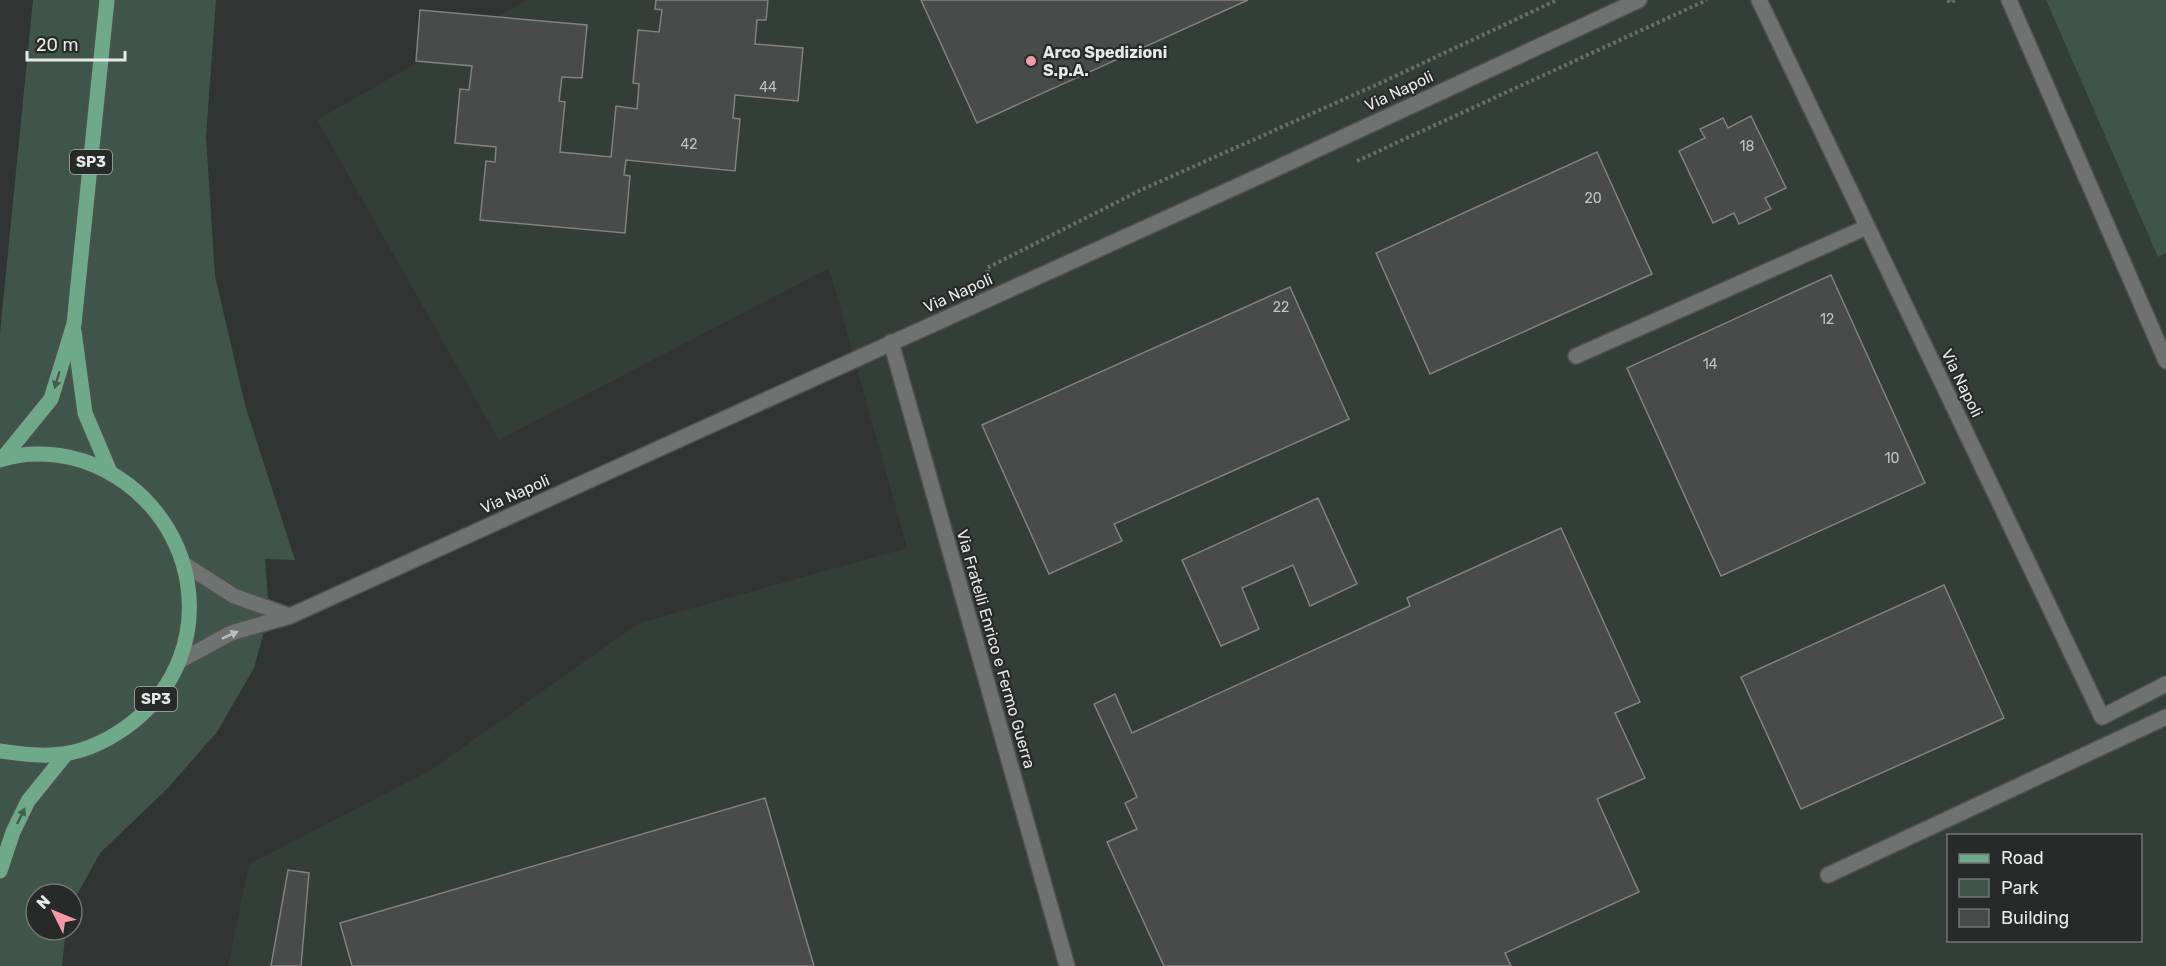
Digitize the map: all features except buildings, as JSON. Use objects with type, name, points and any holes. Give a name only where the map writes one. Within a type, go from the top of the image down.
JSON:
[{"type":"main road","name":"SP3","points":[[2,459],[51,399],[74,324],[108,0]]},
{"type":"main road","name":"SP3","points":[[74,324],[85,413],[110,472]]},
{"type":"main road","name":"SP3","points":[[0,751],[32,756],[66,754],[94,745],[129,725],[145,712],[164,689],[178,662],[188,630],[189,608],[184,564],[173,536],[157,510],[135,489],[110,472],[84,461],[58,455],[30,454],[2,459]]},
{"type":"main road","points":[[0,870],[13,832],[28,801],[66,754]]},
{"type":"street","name":"Via Napoli","points":[[178,662],[231,633],[290,616],[1639,0]]},
{"type":"street","name":"Via Napoli","points":[[1759,0],[2103,717],[2166,684]]},
{"type":"street","points":[[2009,0],[2166,361]]},
{"type":"street","points":[[1576,356],[1867,227]]},
{"type":"street","name":"Via Fratelli Enrico e Fermo Guerra","points":[[891,342],[1067,966]]},
{"type":"street","points":[[184,564],[234,596],[290,616]]},
{"type":"street","points":[[1828,875],[2166,717]]},
{"type":"path","points":[[997,295],[987,267],[1141,190],[1387,80],[1557,0]]},
{"type":"shaded area","points":[[527,0],[2046,0],[2158,256],[2166,253],[2166,966],[228,966],[249,864],[431,770],[639,623],[907,548],[829,268],[499,440],[317,120]]},
{"type":"green space","points":[[33,0],[216,0],[206,136],[215,276],[245,405],[295,560],[265,559],[269,613],[254,668],[217,732],[167,789],[100,853],[84,882],[24,882],[24,942],[65,942],[62,966],[0,966],[0,333]]},
{"type":"green space","points":[[2046,0],[2166,0],[2166,253],[2158,257]]},
{"type":"place","name":"Arco Spedizioni S.p.A.","points":[[1031,61]]}]
